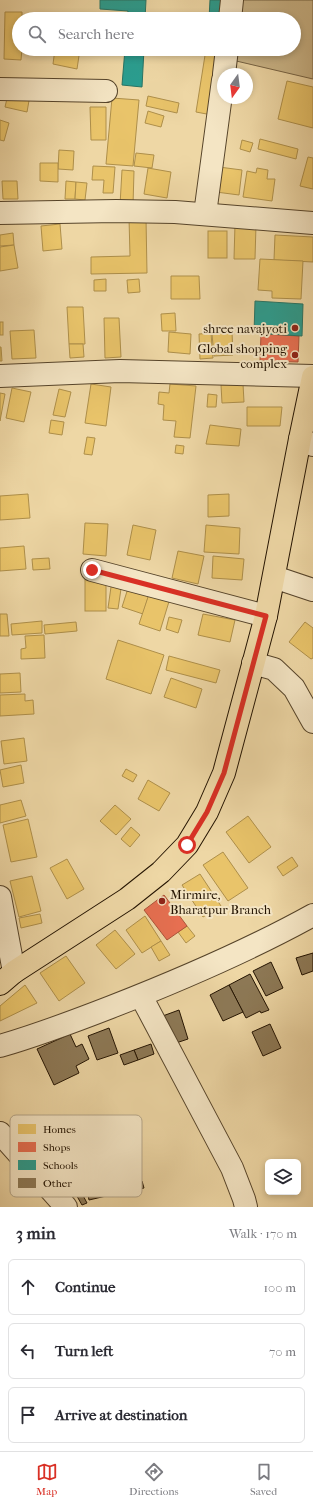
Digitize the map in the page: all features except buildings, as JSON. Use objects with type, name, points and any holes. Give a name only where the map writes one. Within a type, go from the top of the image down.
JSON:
[{"type":"main road","points":[[7,978],[127,899],[161,872],[187,845],[207,812],[224,773],[266,616],[306,442],[313,377]]},
{"type":"street","points":[[231,12],[232,0]]},
{"type":"street","points":[[225,68],[226,56]]},
{"type":"street","points":[[0,89],[106,90]]},
{"type":"street","points":[[205,214],[220,104]]},
{"type":"street","points":[[0,213],[116,211],[176,212],[313,223]]},
{"type":"street","points":[[0,376],[120,371],[313,377]]},
{"type":"street","points":[[92,570],[266,616]]},
{"type":"street","points":[[274,577],[313,590]]},
{"type":"street","points":[[253,663],[274,669],[294,688],[313,722]]},
{"type":"street","points":[[0,897],[7,978]]},
{"type":"street","points":[[0,1046],[35,1036],[141,996],[217,964],[287,930],[313,915]]},
{"type":"street","points":[[141,996],[232,1168],[246,1207]]},
{"type":"street","points":[[0,1133],[10,1144]]},
{"type":"street","points":[[57,1197],[66,1207]]},
{"type":"shaded area","points":[[242,0],[313,0],[313,79],[232,60],[233,56],[301,56],[301,12],[240,12]]},
{"type":"place","name":"shree navajyoti","points":[[295,328]]},
{"type":"place","name":"Global shopping complex","points":[[295,355]]},
{"type":"place","name":"Mirmire, Bharatpur Branch","points":[[162,901]]},
{"type":"route","points":[[92,570],[266,616],[224,773],[207,812],[187,845]]}]
